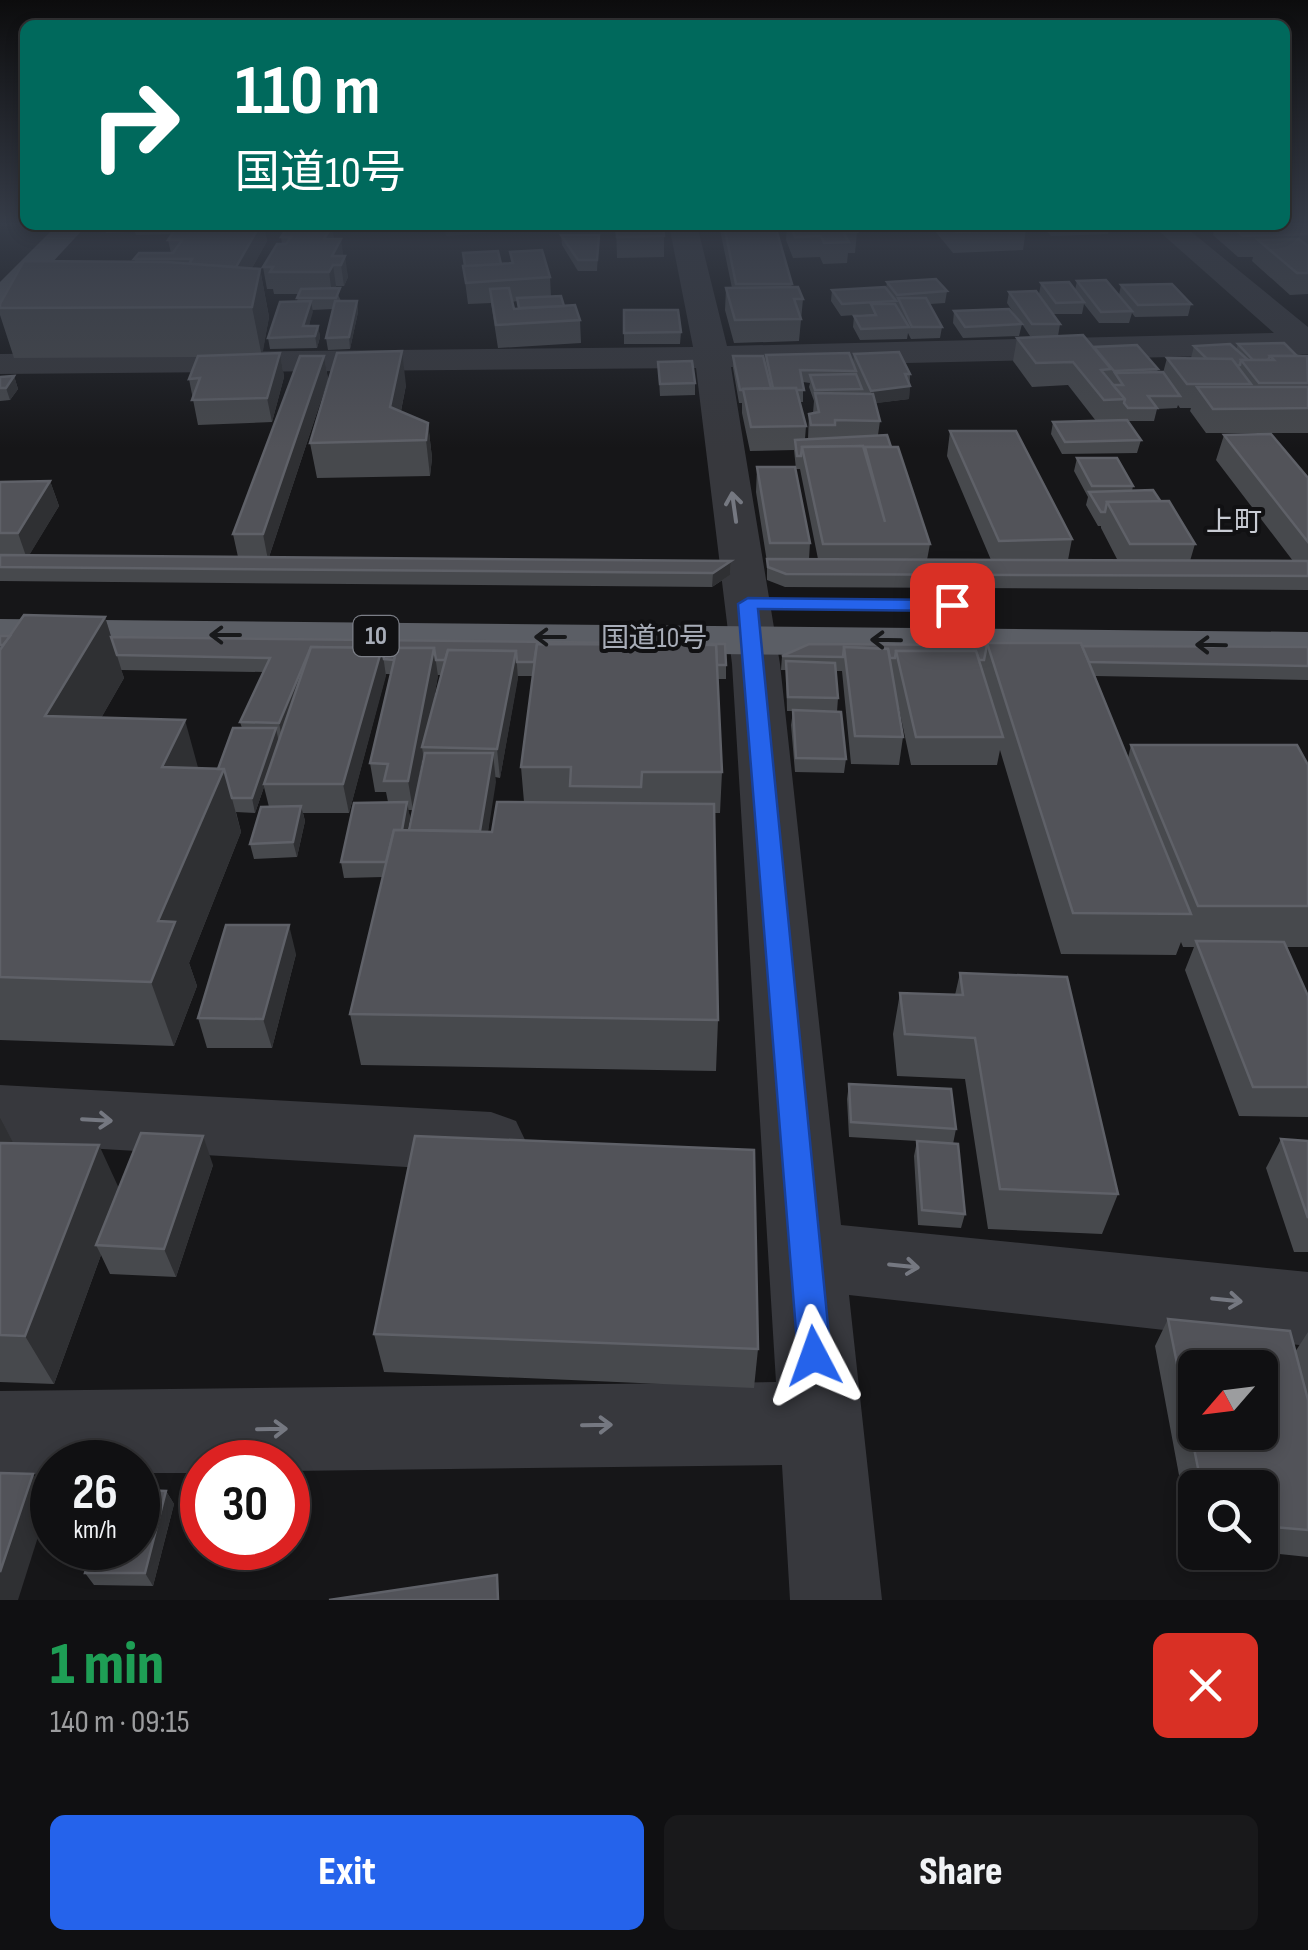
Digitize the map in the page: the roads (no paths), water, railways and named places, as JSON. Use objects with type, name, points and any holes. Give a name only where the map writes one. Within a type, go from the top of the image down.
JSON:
[{"type":"highway","name":"国道10号","points":[[0,601],[750,621],[1308,646]]},
{"type":"highway","name":"国道10号","points":[[0,634],[1308,608]]},
{"type":"street","points":[[699,299],[712,356],[750,621],[768,1158],[807,1256],[836,1600]]},
{"type":"street","points":[[1255,299],[1307,342]]},
{"type":"street","points":[[0,364],[712,356],[1307,342]]},
{"type":"street","points":[[0,1114],[558,1146]]},
{"type":"street","points":[[807,1256],[1308,1309]]},
{"type":"street","points":[[0,1433],[819,1422]]},
{"type":"district","name":"上町","points":[[1234,522]]}]
